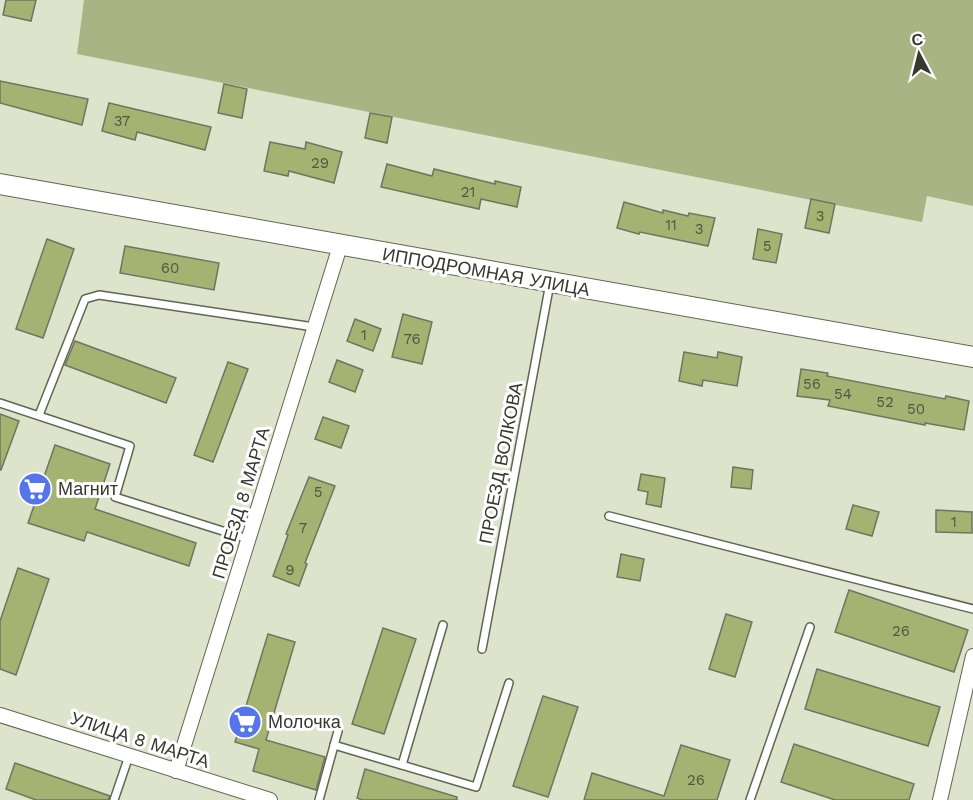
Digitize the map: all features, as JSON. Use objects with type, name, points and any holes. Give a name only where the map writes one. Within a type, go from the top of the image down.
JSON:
[{"type":"main road","name":"ИППОДРОМНАЯ УЛИЦА","points":[[0,184],[973,357]]},
{"type":"street","name":"ПРОЕЗД 8 МАРТА","points":[[176,771],[340,246]]},
{"type":"street","points":[[940,800],[973,656]]},
{"type":"street","name":"УЛИЦА 8 МАРТА","points":[[0,715],[270,800]]},
{"type":"lane","name":"ПРОЕЗД ВОЛКОВА","points":[[482,648],[550,283]]},
{"type":"lane","points":[[39,415],[85,299],[99,295],[314,327]]},
{"type":"lane","points":[[0,403],[130,446],[115,497],[248,539]]},
{"type":"lane","points":[[609,516],[973,609]]},
{"type":"lane","points":[[402,765],[443,625]]},
{"type":"lane","points":[[750,800],[810,627]]},
{"type":"lane","points":[[334,745],[476,787],[509,683]]},
{"type":"lane","points":[[319,800],[338,731]]},
{"type":"lane","points":[[114,800],[129,756]]},
{"type":"green space","points":[[84,0],[973,0],[973,206],[927,196],[922,222],[77,54]]},
{"type":"building","points":[[6,0],[36,0],[31,21],[3,15]]},
{"type":"building","points":[[0,81],[88,99],[82,125],[0,103]]},
{"type":"building","points":[[224,84],[247,89],[242,118],[218,113]]},
{"type":"building","points":[[109,103],[211,127],[205,150],[137,132],[135,140],[102,131]]},
{"type":"building","points":[[370,113],[392,117],[387,143],[365,138]]},
{"type":"building","points":[[270,142],[305,149],[306,142],[342,152],[334,183],[289,171],[288,176],[264,171]]},
{"type":"building","points":[[387,164],[432,176],[434,169],[495,184],[495,181],[521,187],[517,207],[481,199],[479,209],[381,187]]},
{"type":"building","points":[[811,199],[835,204],[829,233],[805,228]]},
{"type":"building","points":[[624,202],[663,213],[663,210],[688,216],[689,213],[715,218],[708,246],[617,228]]},
{"type":"building","points":[[758,229],[782,234],[776,263],[753,259]]},
{"type":"building","points":[[47,239],[74,249],[43,338],[16,329]]},
{"type":"building","points":[[125,246],[219,263],[214,290],[120,273]]},
{"type":"building","points":[[403,314],[432,322],[422,364],[392,357]]},
{"type":"building","points":[[355,319],[381,329],[373,351],[347,341]]},
{"type":"building","points":[[75,341],[176,378],[166,403],[65,365]]},
{"type":"building","points":[[684,352],[717,358],[718,352],[742,357],[737,386],[703,380],[702,386],[679,381]]},
{"type":"building","points":[[337,360],[363,370],[355,392],[329,382]]},
{"type":"building","points":[[228,362],[248,369],[213,462],[194,455]]},
{"type":"building","points":[[801,369],[945,399],[946,396],[969,401],[964,430],[925,423],[925,425],[828,406],[830,400],[797,396]]},
{"type":"building","points":[[0,414],[19,421],[1,470],[0,470]]},
{"type":"building","points":[[323,417],[349,426],[341,448],[315,439]]},
{"type":"building","points":[[55,445],[110,464],[95,509],[196,543],[189,566],[87,532],[84,541],[28,523]]},
{"type":"building","points":[[733,467],[753,470],[751,489],[731,487]]},
{"type":"building","points":[[641,474],[665,478],[661,507],[646,504],[648,492],[638,490]]},
{"type":"building","points":[[309,477],[335,486],[305,563],[307,564],[299,586],[273,576],[288,535],[286,534]]},
{"type":"building","points":[[853,505],[879,512],[872,536],[846,529]]},
{"type":"building","points":[[936,510],[972,512],[972,533],[936,532]]},
{"type":"building","points":[[621,554],[644,559],[640,581],[617,577]]},
{"type":"building","points":[[18,568],[49,579],[16,675],[0,669],[0,621]]},
{"type":"building","points":[[849,590],[968,630],[954,672],[835,632]]},
{"type":"building","points":[[726,614],[752,622],[735,677],[709,669]]},
{"type":"building","points":[[383,628],[416,639],[384,734],[352,724]]},
{"type":"building","points":[[268,634],[295,642],[266,740],[325,757],[316,790],[253,771],[259,749],[235,742]]},
{"type":"building","points":[[817,669],[940,707],[928,746],[805,709]]},
{"type":"building","points":[[543,696],[578,707],[548,797],[513,786]]},
{"type":"building","points":[[794,744],[914,784],[909,800],[835,800],[781,782]]},
{"type":"building","points":[[681,745],[730,760],[717,800],[584,800],[592,773],[664,796]]},
{"type":"building","points":[[15,763],[110,796],[108,800],[36,800],[6,789]]},
{"type":"building","points":[[365,769],[457,797],[457,800],[362,800],[357,798]]},
{"type":"place","name":"Магнит","points":[[35,489]]},
{"type":"place","name":"Молочка","points":[[245,722]]}]
